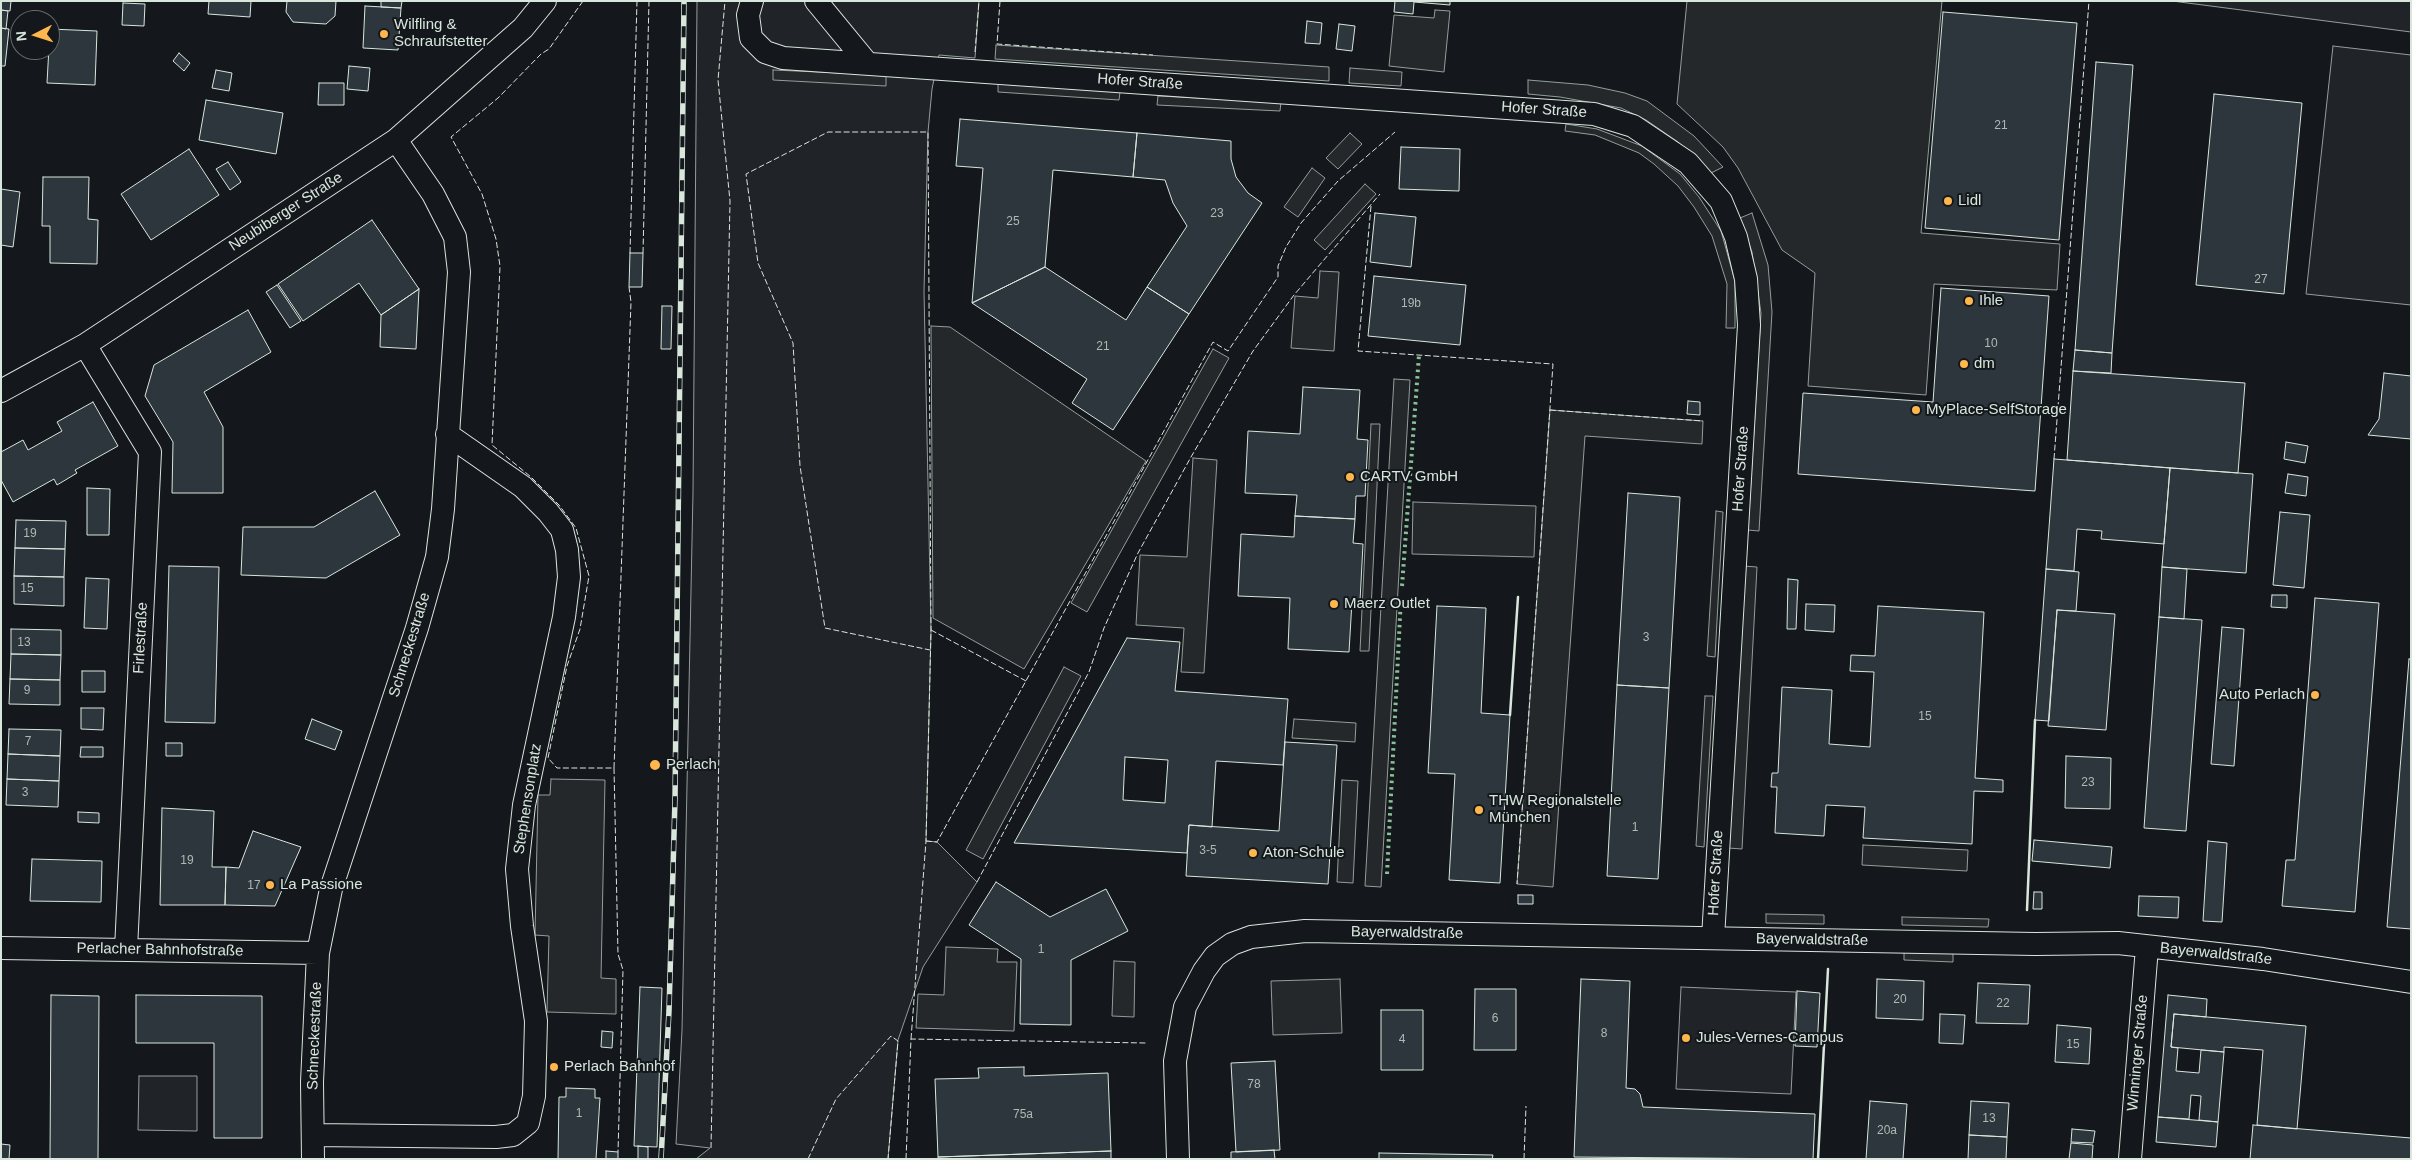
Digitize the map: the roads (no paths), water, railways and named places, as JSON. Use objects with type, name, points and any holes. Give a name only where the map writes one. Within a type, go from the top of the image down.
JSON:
[{"type":"street","name":"Hofer Straße","points":[[752,1],[748,15],[751,38],[765,52],[783,58],[867,63],[947,71],[1594,114],[1633,126],[1688,162],[1721,201],[1736,237],[1746,279],[1749,325],[1713,938]]},
{"type":"street","points":[[816,1],[867,63]]},
{"type":"street","name":"Neubiberger Straße","points":[[1,391],[84,345],[396,140],[523,28],[541,3]]},
{"type":"street","name":"Schneckestraße","points":[[313,1159],[312,1082],[318,952],[331,889],[417,628],[437,557],[443,509],[446,434],[459,272],[455,238],[433,194],[396,140]]},
{"type":"street","name":"Firlestraße","points":[[84,345],[150,452],[126,949]]},
{"type":"street","name":"Stephensonplatz","points":[[313,1135],[496,1137],[513,1135],[528,1123],[536,1081],[536,1021],[522,926],[517,869],[524,805],[564,617],[569,577],[567,550],[562,530],[548,512],[523,487],[446,434]]},
{"type":"street","name":"Bayerwaldstraße","points":[[1178,1159],[1175,1061],[1178,1034],[1185,1007],[1193,989],[1216,956],[1232,944],[1251,936],[1305,931],[2118,943],[2263,959],[2411,982]]},
{"type":"street","name":"Winninger Straße","points":[[2130,1159],[2147,947]]},
{"type":"street","name":"Perlacher Bahnhofstraße","points":[[1,948],[318,952]]},
{"type":"railway","points":[[661,1159],[669,1011],[675,799],[684,1]]},
{"type":"place","name":"Wilfling & Schraufstetter","points":[[384,34]]},
{"type":"place","name":"Lidl","points":[[1948,201]]},
{"type":"place","name":"Ihle","points":[[1969,301]]},
{"type":"place","name":"dm","points":[[1964,364]]},
{"type":"place","name":"MyPlace-SelfStorage","points":[[1916,410]]},
{"type":"place","name":"CARTV GmbH","points":[[1350,477]]},
{"type":"place","name":"Maerz Outlet","points":[[1334,604]]},
{"type":"place","name":"Auto Perlach","points":[[2315,695]]},
{"type":"place","name":"Perlach","points":[[655,765]]},
{"type":"place","name":"THW Regionalstelle München","points":[[1479,810]]},
{"type":"place","name":"Aton-Schule","points":[[1253,853]]},
{"type":"place","name":"La Passione","points":[[270,885]]},
{"type":"place","name":"Jules-Vernes-Campus","points":[[1686,1038]]},
{"type":"place","name":"Perlach Bahnhof","points":[[554,1067]]}]
